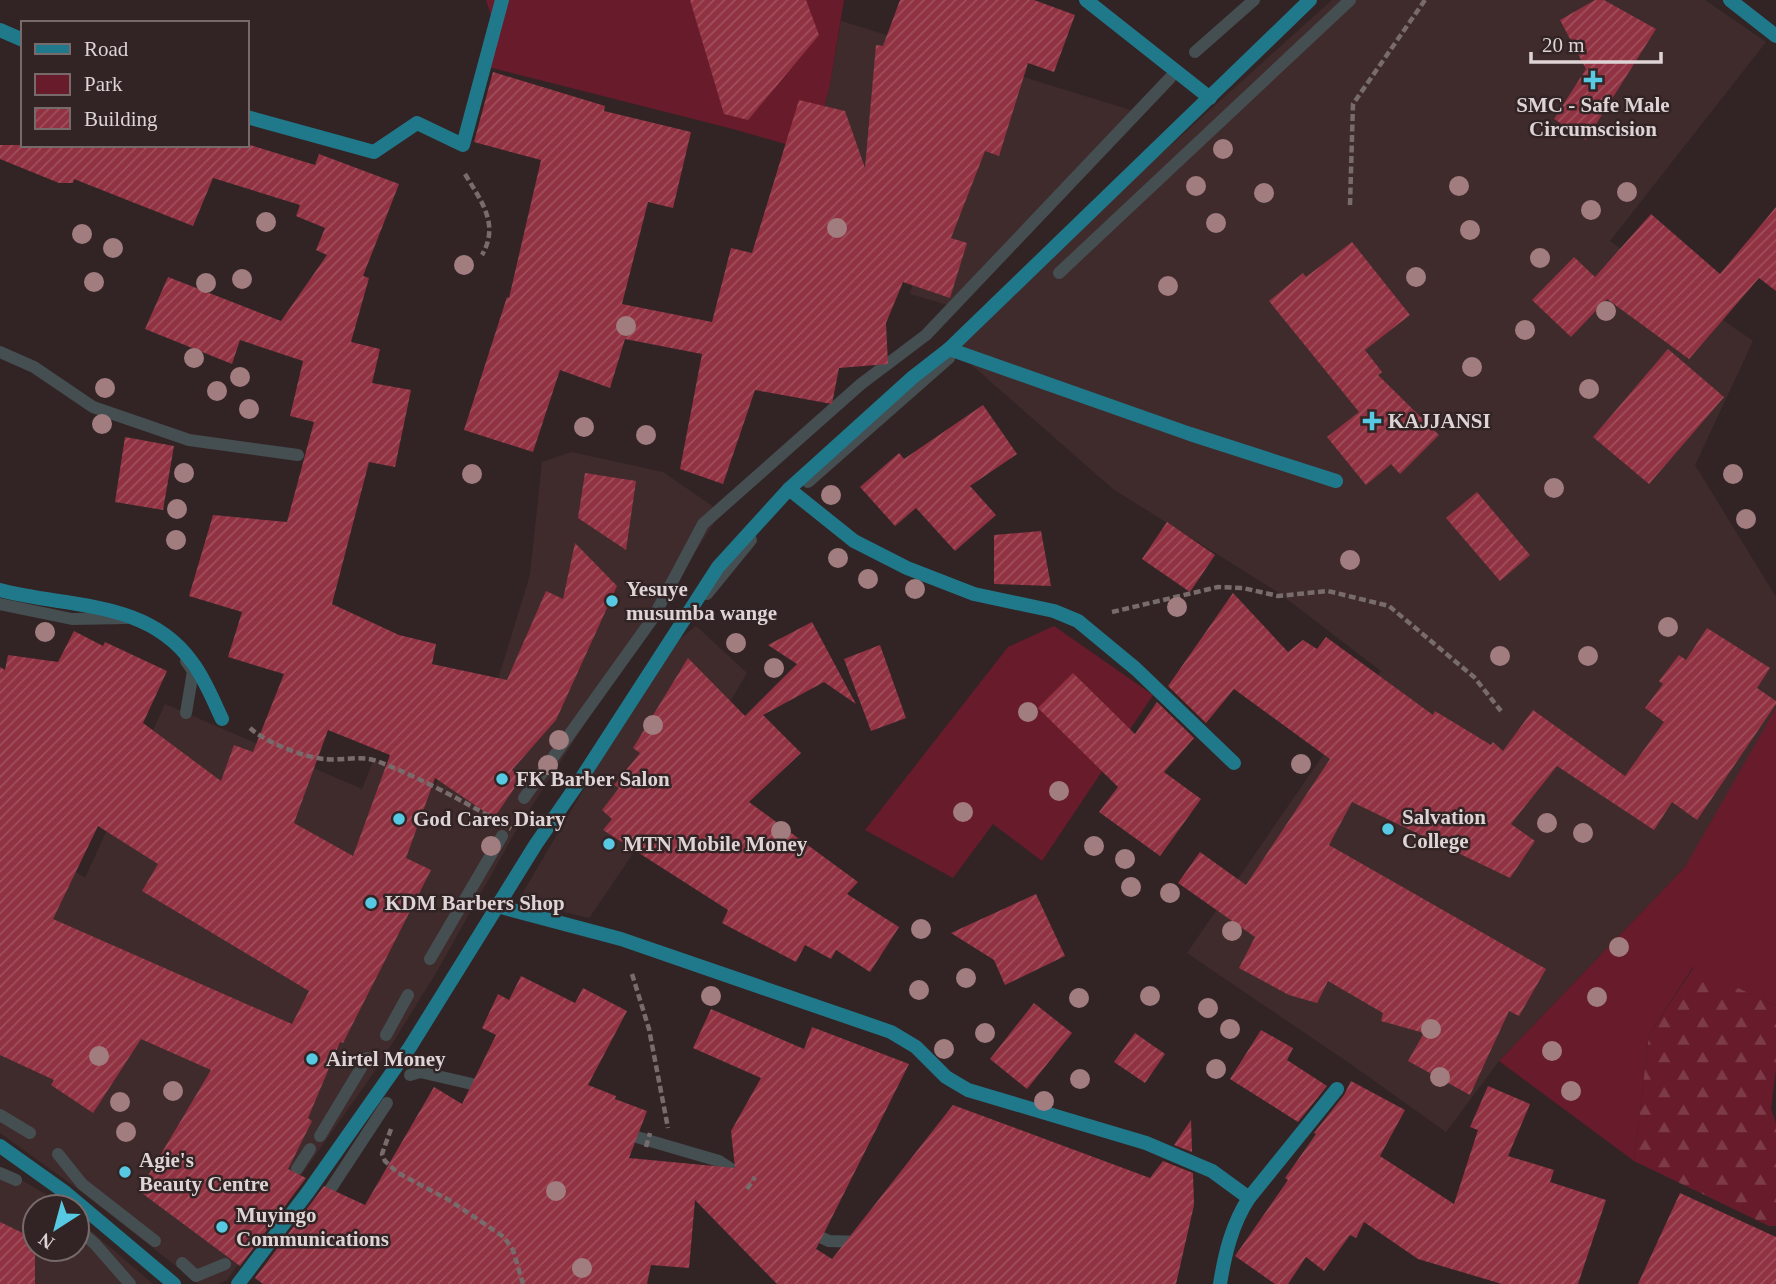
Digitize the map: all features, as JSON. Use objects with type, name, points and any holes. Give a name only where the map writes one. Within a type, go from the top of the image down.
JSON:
[{"type":"street","points":[[248,117],[374,152],[416,123],[463,145],[502,0]]},
{"type":"street","points":[[1086,0],[1209,98]]},
{"type":"street","points":[[238,1284],[308,1192],[410,1047],[536,844],[718,567],[789,489],[913,377],[949,349],[1310,0]]},
{"type":"street","points":[[1730,0],[1776,36]]},
{"type":"street","points":[[0,30],[21,39]]},
{"type":"street","points":[[949,349],[1190,434],[1336,481]]},
{"type":"street","points":[[789,489],[853,541],[907,568],[974,594],[1054,611],[1078,621],[1136,669],[1234,763]]},
{"type":"street","points":[[0,590],[26,597],[91,606],[135,617],[157,627],[175,642],[193,663],[222,719]]},
{"type":"street","points":[[497,906],[621,939],[891,1032],[916,1047],[946,1077],[968,1090],[1157,1147],[1212,1171],[1248,1198]]},
{"type":"street","points":[[1220,1284],[1238,1214],[1337,1089]]},
{"type":"street","points":[[0,1146],[66,1194],[170,1283]]},
{"type":"path","points":[[1350,205],[1353,104],[1424,0]]},
{"type":"path","points":[[460,164],[490,219],[486,248],[482,255]]},
{"type":"path","points":[[1078,621],[1218,587],[1243,588],[1278,596],[1328,591],[1389,606],[1474,677],[1501,711]]},
{"type":"path","points":[[210,694],[257,735],[322,759],[374,759],[475,808],[536,844]]},
{"type":"path","points":[[621,939],[649,1029],[667,1128]]},
{"type":"path","points":[[385,1083],[397,1107],[382,1154],[384,1161],[504,1237],[513,1250],[523,1284]]},
{"type":"path","points":[[646,1147],[650,1133]]},
{"type":"path","points":[[747,1189],[755,1177]]},
{"type":"shaded area","points":[[1332,0],[1705,0],[1766,42],[1610,241],[1753,341],[1695,465],[1776,597],[1776,753],[1685,867],[1499,1061],[1446,1132],[1187,953],[1381,671],[1279,593],[1113,489],[949,345]]},
{"type":"shaded area","points":[[841,21],[1137,112],[1006,251],[958,308],[910,294],[930,224],[813,152],[830,85]]},
{"type":"shaded area","points":[[571,452],[663,472],[721,512],[514,834],[436,973],[375,1071],[227,1280],[218,1284],[199,1284],[91,1200],[91,1193],[83,1193],[0,1133],[0,822],[85,878],[165,704],[362,789],[374,759],[432,790],[495,689],[530,575],[542,462]]},
{"type":"shaded area","points":[[696,626],[747,673],[683,780],[589,918],[518,901],[665,651]]},
{"type":"shaded area","points":[[0,1167],[43,1193],[21,1193],[21,1263],[91,1263],[91,1231],[153,1284],[0,1284]]},
{"type":"green space","points":[[486,0],[844,0],[830,85],[813,152],[488,67],[495,28]]},
{"type":"green space","points":[[1054,626],[1153,695],[1042,861],[993,824],[953,878],[865,830],[1008,647]]},
{"type":"green space","points":[[1776,708],[1776,1006],[1693,967],[1649,1035],[1634,1161],[1499,1061],[1685,867]]},
{"type":"green space","points":[[1694,967],[1776,1006],[1776,1069],[1771,1109],[1776,1123],[1776,1226],[1769,1226],[1634,1161],[1649,1035]]},
{"type":"building","points":[[690,0],[806,0],[819,35],[748,120],[724,114]]},
{"type":"building","points":[[900,0],[1034,0],[1075,15],[1054,72],[1028,63],[999,156],[985,151],[951,238],[967,243],[950,298],[903,282],[886,323],[888,364],[839,368],[832,404],[755,390],[723,484],[680,469],[702,354],[625,339],[610,388],[560,370],[533,452],[464,430],[507,297],[509,298],[541,160],[474,142],[493,72],[605,106],[604,111],[691,132],[673,208],[648,202],[622,304],[712,322],[731,248],[752,253],[799,100],[845,111],[865,168],[876,45],[883,46]]},
{"type":"building","points":[[1595,0],[1604,0],[1656,29],[1586,140],[1554,119],[1586,69],[1560,20]]},
{"type":"building","points":[[0,145],[250,145],[315,165],[319,154],[399,184],[363,276],[369,278],[351,342],[380,349],[372,383],[411,390],[395,467],[369,462],[332,604],[399,635],[436,644],[432,664],[507,680],[546,591],[563,599],[575,543],[617,586],[556,720],[512,770],[522,777],[494,818],[435,778],[406,858],[431,870],[343,1043],[340,1042],[308,1118],[312,1121],[288,1169],[306,1178],[240,1266],[139,1191],[211,1070],[141,1039],[93,1113],[51,1085],[54,1080],[0,1055],[0,667],[5,670],[8,655],[58,662],[74,631],[103,646],[105,642],[167,671],[143,723],[221,781],[234,745],[253,752],[284,674],[228,657],[242,612],[189,596],[213,515],[287,522],[314,422],[290,416],[303,361],[240,340],[232,364],[145,329],[168,277],[281,321],[327,255],[316,250],[325,228],[296,216],[300,205],[213,178],[193,226],[74,179],[73,183],[59,183],[0,159]],"holes":[[[328,730],[390,755],[353,856],[294,823]],[[98,826],[158,864],[142,891],[309,991],[292,1024],[53,919]]]},
{"type":"building","points":[[1776,207],[1776,291],[1759,278],[1689,359],[1607,299],[1571,337],[1532,300],[1574,257],[1595,277],[1651,214],[1720,274]]},
{"type":"building","points":[[1352,242],[1410,315],[1365,350],[1382,372],[1378,375],[1439,435],[1400,474],[1391,464],[1366,485],[1327,437],[1359,412],[1269,301],[1303,273],[1306,277]]},
{"type":"building","points":[[1668,349],[1724,397],[1649,484],[1593,437]]},
{"type":"building","points":[[983,405],[1017,454],[970,486],[996,515],[955,551],[916,508],[895,526],[860,487],[899,453],[904,459]]},
{"type":"building","points":[[125,437],[174,446],[163,510],[115,502]]},
{"type":"building","points":[[585,473],[636,481],[626,550],[578,518]]},
{"type":"building","points":[[1477,492],[1530,555],[1500,581],[1446,518]]},
{"type":"building","points":[[1167,522],[1215,555],[1190,592],[1142,559]]},
{"type":"building","points":[[1041,531],[1051,586],[994,584],[994,535]]},
{"type":"building","points":[[1233,593],[1288,652],[1303,640],[1317,649],[1326,637],[1433,715],[1435,711],[1491,745],[1493,742],[1503,751],[1533,710],[1625,776],[1664,722],[1645,708],[1663,684],[1659,681],[1679,655],[1686,660],[1707,628],[1770,668],[1757,688],[1776,701],[1776,704],[1697,820],[1672,802],[1654,830],[1557,766],[1511,824],[1535,841],[1510,878],[1352,802],[1329,845],[1546,969],[1519,1016],[1509,1011],[1470,1095],[1408,1061],[1424,1033],[1381,1021],[1383,1013],[1328,981],[1317,1003],[1289,995],[1239,968],[1255,937],[1178,883],[1200,852],[1246,885],[1330,759],[1234,689],[1206,723],[1168,686]]},
{"type":"building","points":[[812,622],[856,704],[824,682],[763,715],[801,753],[749,802],[858,882],[847,894],[899,927],[870,972],[836,950],[831,959],[805,945],[796,962],[722,923],[728,910],[603,830],[612,819],[602,810],[619,788],[614,785],[640,753],[633,748],[688,658],[745,716],[797,664],[768,645]]},
{"type":"building","points":[[880,645],[906,718],[871,731],[844,659]]},
{"type":"building","points":[[1073,673],[1135,734],[1157,702],[1194,738],[1164,772],[1201,799],[1160,856],[1099,812],[1118,787],[1038,708]]},
{"type":"building","points":[[1036,894],[1065,956],[1005,985],[994,960],[951,933]]},
{"type":"building","points":[[521,976],[575,1003],[583,988],[627,1011],[588,1085],[647,1111],[629,1158],[735,1168],[731,1131],[761,1078],[693,1048],[711,1009],[804,1049],[812,1027],[909,1064],[816,1249],[832,1259],[953,1105],[1150,1178],[1163,1161],[1193,1173],[1194,1205],[1176,1284],[777,1284],[695,1200],[689,1268],[651,1265],[647,1284],[263,1284],[255,1278],[324,1186],[365,1205],[434,1087],[462,1104],[496,1035],[482,1028],[498,994],[509,1000]]},
{"type":"building","points":[[1034,1003],[1072,1033],[1027,1089],[990,1059]]},
{"type":"building","points":[[1261,1030],[1293,1048],[1287,1060],[1327,1086],[1298,1122],[1230,1079]]},
{"type":"building","points":[[1135,1033],[1165,1054],[1145,1083],[1114,1062]]},
{"type":"building","points":[[1351,1081],[1405,1110],[1380,1156],[1454,1204],[1478,1130],[1470,1127],[1488,1086],[1530,1104],[1508,1156],[1554,1170],[1550,1182],[1606,1200],[1578,1284],[1502,1284],[1418,1259],[1364,1222],[1356,1238],[1350,1235],[1324,1271],[1306,1257],[1288,1284],[1275,1284],[1235,1256],[1288,1180],[1285,1178]]},
{"type":"building","points":[[1191,1120],[1192,1152],[1174,1145]]},
{"type":"building","points":[[1680,1193],[1776,1237],[1776,1284],[1638,1284]]},
{"type":"building","points":[[0,1222],[21,1232],[21,1263],[35,1263],[35,1284],[0,1284]]},
{"type":"waterway","points":[[1195,52],[1254,0]]},
{"type":"waterway","points":[[1059,273],[1350,0]]},
{"type":"waterway","points":[[524,798],[653,618],[703,524],[861,384],[926,335],[1170,78]]},
{"type":"waterway","points":[[0,352],[34,367],[93,407],[189,440],[298,455]]},
{"type":"waterway","points":[[808,482],[949,358]]},
{"type":"waterway","points":[[707,594],[751,540]]},
{"type":"waterway","points":[[0,604],[72,619],[126,618]]},
{"type":"waterway","points":[[186,661],[193,671],[186,713]]},
{"type":"waterway","points":[[430,959],[502,836]]},
{"type":"waterway","points":[[386,1035],[408,995]]},
{"type":"waterway","points":[[320,1136],[367,1058]]},
{"type":"waterway","points":[[410,1075],[420,1072],[485,1087]]},
{"type":"waterway","points":[[322,1202],[387,1103]]},
{"type":"waterway","points":[[0,1115],[30,1133]]},
{"type":"waterway","points":[[623,1133],[719,1161],[740,1175]]},
{"type":"waterway","points":[[297,1169],[310,1149]]},
{"type":"waterway","points":[[58,1154],[82,1184],[155,1241]]},
{"type":"waterway","points":[[0,1173],[16,1180]]},
{"type":"waterway","points":[[809,1232],[829,1241],[862,1242]]},
{"type":"waterway","points":[[91,1240],[130,1284]]},
{"type":"waterway","points":[[182,1263],[196,1276],[225,1264]]},
{"type":"place","name":"SMC - Safe Male Circumscision","points":[[1593,80]]},
{"type":"place","name":"KAJJANSI","points":[[1372,421]]},
{"type":"place","name":"Yesuye musumba wange","points":[[612,601]]},
{"type":"place","name":"FK Barber Salon","points":[[502,779]]},
{"type":"place","name":"God Cares Diary","points":[[399,819]]},
{"type":"place","name":"Salvation College","points":[[1388,829]]},
{"type":"place","name":"MTN Mobile Money","points":[[609,844]]},
{"type":"place","name":"KDM Barbers Shop","points":[[371,903]]},
{"type":"place","name":"Airtel Money","points":[[312,1059]]},
{"type":"place","name":"Agie's Beauty Centre","points":[[125,1172]]},
{"type":"place","name":"Muyingo Communications","points":[[222,1227]]}]
